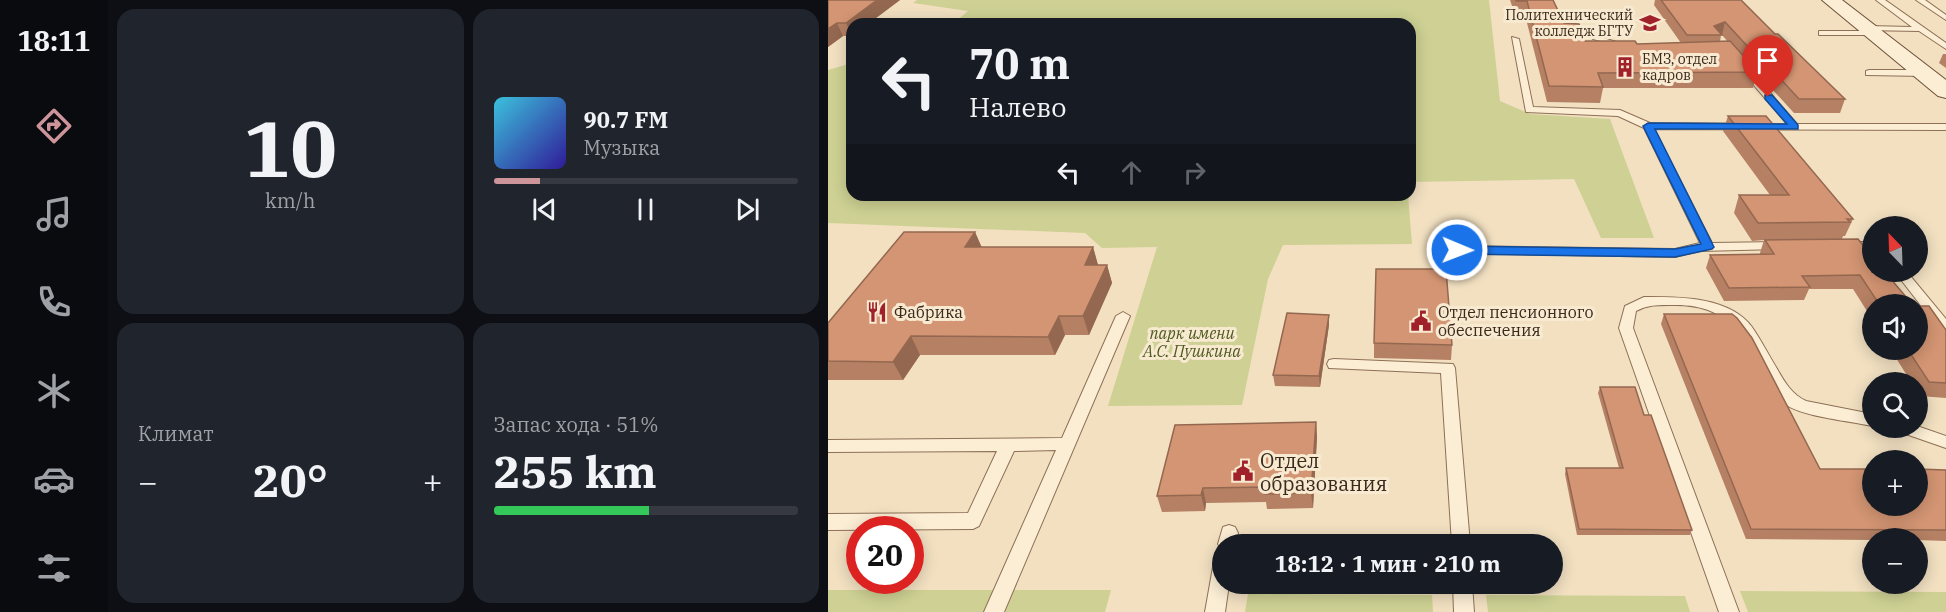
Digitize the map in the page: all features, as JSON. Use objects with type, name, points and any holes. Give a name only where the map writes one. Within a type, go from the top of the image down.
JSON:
[{"type":"main road","points":[[1831,0],[1946,91]]},
{"type":"lane","points":[[1880,0],[1946,47]]},
{"type":"lane","points":[[1920,0],[1946,18]]},
{"type":"lane","points":[[1822,33],[1920,29]]},
{"type":"lane","points":[[1596,37],[1637,49]]},
{"type":"lane","points":[[1515,39],[1529,110],[1620,113],[1648,126],[1946,127]]},
{"type":"lane","points":[[1736,60],[1795,127]]},
{"type":"lane","points":[[1869,73],[1925,73]]},
{"type":"lane","points":[[1648,126],[1708,247]]},
{"type":"lane","points":[[1457,250],[1675,253],[1708,247],[1790,246]]},
{"type":"lane","points":[[1837,246],[1862,246]]},
{"type":"lane","points":[[1908,282],[1944,326]]},
{"type":"lane","points":[[1730,612],[1626,328],[1630,309],[1644,302],[1682,301],[1697,303],[1732,316],[1746,329],[1783,392],[1792,401],[1803,406],[1862,418]]},
{"type":"lane","points":[[994,612],[1123,316]]},
{"type":"lane","points":[[1334,364],[1448,368],[1460,534]]},
{"type":"lane","points":[[1928,436],[1946,442]]},
{"type":"lane","points":[[828,522],[973,521],[1009,444]]},
{"type":"lane","points":[[828,446],[1067,444]]},
{"type":"lane","points":[[1215,612],[1218,594]]},
{"type":"lane","points":[[1463,594],[1464,612]]},
{"type":"green space","points":[[917,0],[1489,0],[1500,101],[1530,114],[1610,119],[1654,238],[1601,238],[1574,179],[1416,182],[1416,18],[960,18],[968,11],[913,3]]},
{"type":"green space","name":"парк имени А.С. Пушкина","points":[[846,65],[846,201],[1408,201],[1412,244],[1283,245],[1268,279],[1242,405],[1108,406],[1157,247],[1102,248],[1085,233],[828,223],[828,70]]},
{"type":"green space","points":[[828,590],[846,590],[846,594],[924,594],[924,590],[1111,590],[1105,612],[828,612]]},
{"type":"green space","points":[[1740,591],[1862,592],[1862,594],[1946,592],[1946,612],[1748,612]]},
{"type":"green space","points":[[1248,594],[1432,595],[1433,612],[1245,612]]},
{"type":"green space","points":[[1486,595],[1685,596],[1690,612],[1488,612]]},
{"type":"building","points":[[828,0],[877,0],[853,18],[846,18],[846,23],[837,23],[828,29]]},
{"type":"building","points":[[1516,0],[1553,0],[1564,23],[1579,24],[1585,41],[1635,41],[1637,44],[1730,41],[1758,72],[1598,73],[1603,87],[1549,86],[1527,1]]},
{"type":"building","points":[[1661,0],[1741,0],[1845,99],[1799,99],[1725,22],[1714,26],[1722,35],[1687,35]]},
{"type":"building","points":[[1728,116],[1766,116],[1853,219],[1847,219],[1850,222],[1758,223],[1739,195],[1789,195]]},
{"type":"building","points":[[904,232],[975,232],[965,247],[1093,247],[1085,265],[1107,265],[1083,316],[1059,316],[1048,337],[911,336],[893,362],[828,361],[828,323]]},
{"type":"building","points":[[1858,239],[1862,244],[1862,278],[1860,275],[1802,276],[1810,287],[1729,288],[1710,255],[1774,254],[1765,240]]},
{"type":"building","name":"Отдел пенсионного обеспечения","points":[[1376,269],[1446,269],[1452,345],[1374,343]]},
{"type":"building","points":[[1865,282],[1893,282],[1904,294],[1872,294]]},
{"type":"building","points":[[1929,306],[1946,330],[1946,383],[1929,382],[1928,372],[1922,372],[1915,360],[1928,360]]},
{"type":"building","points":[[1287,313],[1329,315],[1319,376],[1273,375]]},
{"type":"building","points":[[1664,314],[1732,314],[1737,318],[1752,338],[1820,469],[1862,469],[1862,516],[1928,516],[1928,469],[1946,470],[1946,530],[1928,530],[1928,528],[1751,529]]},
{"type":"building","points":[[1600,387],[1635,387],[1644,415],[1651,415],[1692,530],[1579,529],[1566,468],[1623,468]]},
{"type":"building","name":"Отдел образования","points":[[1316,422],[1311,493],[1265,494],[1266,487],[1203,488],[1201,495],[1157,496],[1175,425]]},
{"type":"place","name":"Политехнический колледж БГТУ","points":[[1650,23]]},
{"type":"place","name":"БМЗ, отдел кадров","points":[[1625,67]]},
{"type":"place","name":"Фабрика","points":[[877,312]]},
{"type":"place","name":"Отдел пенсионного обеспечения","points":[[1421,321]]},
{"type":"place","name":"Отдел образования","points":[[1243,471]]},
{"type":"route","points":[[1457,250],[1675,253],[1708,247],[1648,126],[1795,127],[1768,97]]}]
